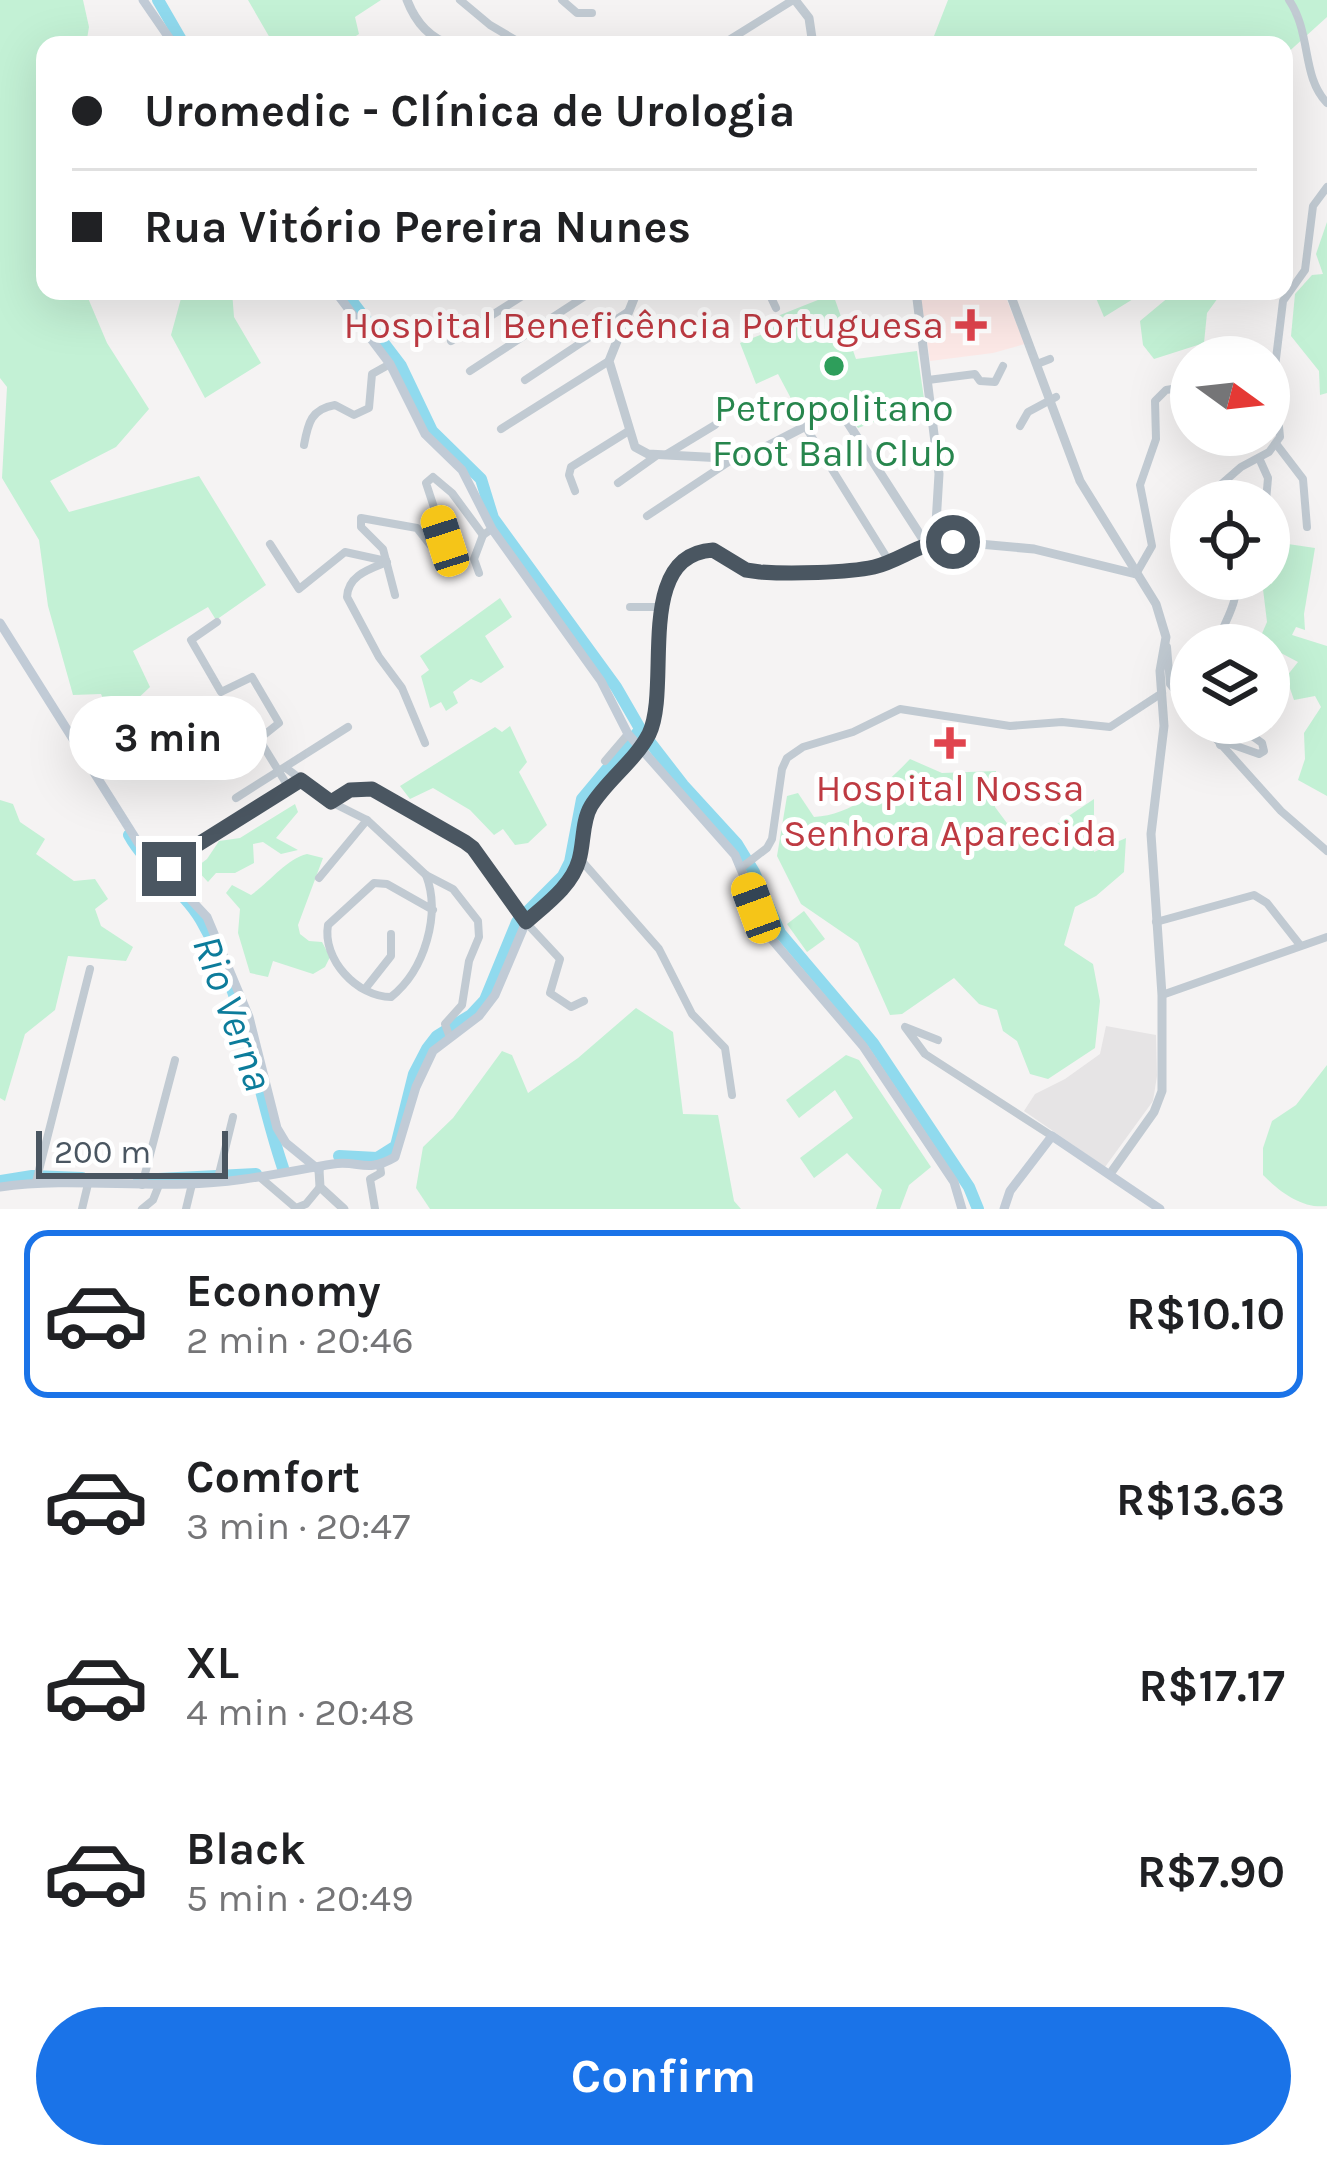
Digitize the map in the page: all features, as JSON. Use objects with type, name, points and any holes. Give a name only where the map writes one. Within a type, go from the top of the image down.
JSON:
[{"type":"main road","points":[[143,0],[168,36]]},
{"type":"main road","points":[[342,300],[390,364],[425,434],[462,470],[488,532],[601,681],[628,734],[726,843],[770,935],[863,1046],[953,1182],[962,1209]]},
{"type":"main road","points":[[0,623],[140,844],[207,917],[249,1017],[281,1137],[319,1170]]},
{"type":"main road","points":[[0,1187],[36,1182],[192,1184],[219,1177],[262,1179],[339,1163],[363,1169],[380,1166],[400,1149],[424,1065],[447,1031],[479,1016],[495,995],[522,918],[562,888],[580,859],[590,807],[639,748]]},
{"type":"main road","points":[[1004,1209],[1010,1191],[1052,1136],[1160,1209]]},
{"type":"street","points":[[407,0],[416,19],[434,36]]},
{"type":"street","points":[[460,0],[508,36]]},
{"type":"street","points":[[562,0],[577,13],[592,13]]},
{"type":"street","points":[[736,36],[794,0],[808,18],[811,36]]},
{"type":"street","points":[[1289,0],[1306,35],[1313,82],[1327,104]]},
{"type":"street","points":[[1293,287],[1305,270],[1313,206],[1327,187]]},
{"type":"street","points":[[451,341],[516,300]]},
{"type":"street","points":[[470,371],[579,300]]},
{"type":"street","points":[[501,429],[609,361],[633,300]]},
{"type":"street","points":[[772,300],[776,308]]},
{"type":"street","points":[[917,300],[939,475],[930,542]]},
{"type":"street","points":[[1012,300],[1080,482],[1161,616],[1170,684]]},
{"type":"street","points":[[1278,336],[1284,300]]},
{"type":"street","points":[[525,380],[629,311]]},
{"type":"street","points":[[1037,364],[1050,359]]},
{"type":"street","points":[[609,361],[627,432],[638,450],[730,461],[749,457],[833,410],[843,412],[930,542]]},
{"type":"street","points":[[304,445],[309,419],[318,410],[335,405],[354,415],[366,411],[371,404],[372,374],[390,364]]},
{"type":"street","points":[[928,380],[975,374],[980,381],[995,382],[1003,366]]},
{"type":"street","points":[[1136,574],[1152,546],[1140,484],[1156,439],[1155,401],[1170,389]]},
{"type":"street","points":[[1020,426],[1028,412],[1053,399]]},
{"type":"street","points":[[617,482],[715,425]]},
{"type":"street","points":[[805,426],[890,561]]},
{"type":"street","points":[[575,491],[571,467],[627,432]]},
{"type":"street","points":[[1226,480],[1262,456]]},
{"type":"street","points":[[1286,456],[1304,478],[1307,527]]},
{"type":"street","points":[[1259,458],[1268,480]]},
{"type":"street","points":[[647,516],[730,461]]},
{"type":"street","points":[[395,595],[383,549],[361,527],[361,518],[417,528],[434,551],[444,553],[445,541],[426,483],[431,477],[488,532],[473,559],[478,573]]},
{"type":"street","points":[[639,748],[649,733],[656,696],[661,608],[674,573],[685,560],[704,550],[722,552],[734,564],[760,572],[861,569],[930,542],[1055,553],[1136,574]]},
{"type":"street","points":[[270,544],[299,589],[345,552],[387,562]]},
{"type":"street","points":[[387,562],[357,576],[347,597],[379,657],[402,688],[425,743]]},
{"type":"street","points":[[630,607],[661,608]]},
{"type":"street","points":[[217,622],[191,640],[221,692],[252,676],[278,721],[260,739],[289,788]]},
{"type":"street","points":[[1110,1174],[1154,1112],[1162,1091],[1162,995],[1151,834],[1164,726],[1160,661],[1166,637]]},
{"type":"street","points":[[741,868],[772,839],[787,758],[803,747],[900,710],[1010,726],[1062,722],[1110,728],[1162,693]]},
{"type":"street","points":[[236,799],[348,727]]},
{"type":"street","points":[[605,761],[628,734]]},
{"type":"street","points":[[1222,744],[1281,811],[1327,851]]},
{"type":"street","points":[[1231,744],[1259,754],[1264,751],[1262,744]]},
{"type":"street","points":[[282,770],[367,820],[426,874],[459,894],[480,930],[462,1004],[447,1031]]},
{"type":"street","points":[[176,883],[169,869],[173,860],[301,780]]},
{"type":"street","points":[[331,802],[350,790],[372,789],[465,842],[522,918],[560,959],[550,993],[571,1007],[584,1000]]},
{"type":"street","points":[[319,878],[367,820]]},
{"type":"street","points":[[580,859],[659,949],[692,1014],[725,1048],[732,1095]]},
{"type":"street","points":[[426,874],[434,896],[433,910],[416,968],[399,990],[382,998],[364,990],[343,972],[328,947],[326,937],[334,917],[380,881],[433,910]]},
{"type":"street","points":[[1156,922],[1254,895],[1267,903],[1300,945]]},
{"type":"street","points":[[364,990],[391,956],[391,934]]},
{"type":"street","points":[[1162,995],[1327,937]]},
{"type":"street","points":[[36,1182],[90,969]]},
{"type":"street","points":[[938,1040],[905,1027],[925,1054],[1052,1136]]},
{"type":"street","points":[[863,1046],[866,1066]]},
{"type":"street","points":[[142,1185],[175,1060]]},
{"type":"street","points":[[219,1177],[233,1117]]},
{"type":"street","points":[[375,1209],[370,1179],[381,1173],[380,1166]]},
{"type":"street","points":[[262,1179],[296,1208],[320,1187],[319,1170]]},
{"type":"street","points":[[82,1209],[88,1184]]},
{"type":"street","points":[[186,1209],[192,1184]]},
{"type":"street","points":[[142,1209],[153,1200],[159,1185]]},
{"type":"street","points":[[320,1187],[344,1209]]},
{"type":"shaded area","name":"Hospital Beneficência Portuguesa","points":[[921,300],[1007,300],[1025,344],[930,361]]},
{"type":"shaded area","points":[[1106,1026],[1156,1035],[1157,1076],[1153,1101],[1105,1167],[1024,1111],[1035,1094],[1100,1054]]},
{"type":"green space","points":[[0,0],[83,0],[88,36],[36,36],[36,300],[89,300],[107,343],[149,409],[116,447],[50,481],[69,512],[199,476],[266,585],[216,620],[208,607],[133,651],[150,687],[133,703],[137,728],[118,733],[101,694],[73,695],[48,606],[39,540],[2,478],[7,387],[0,378]]},
{"type":"green space","points":[[248,0],[381,0],[355,17],[356,36],[269,36]]},
{"type":"green space","points":[[948,0],[1327,0],[1327,17],[1293,48],[1293,36],[934,36]]},
{"type":"green space","points":[[1327,222],[1327,393],[1320,395],[1319,371],[1291,336],[1295,294],[1312,275],[1323,274],[1316,254]]},
{"type":"green space","points":[[181,300],[233,300],[234,317],[261,363],[205,398],[171,335]]},
{"type":"green space","name":"Petropolitano Foot Ball Club","points":[[818,300],[835,300],[856,359],[917,351],[926,412],[890,416],[858,428],[846,410],[835,405],[804,423],[778,374],[756,384],[740,343],[768,332],[765,321]]},
{"type":"green space","points":[[1097,300],[1131,300],[1104,317]]},
{"type":"green space","points":[[1165,300],[1216,300],[1207,313],[1205,336],[1170,336],[1170,354],[1154,359],[1143,345],[1140,321]]},
{"type":"green space","points":[[1290,544],[1315,548],[1305,630],[1296,627],[1292,635],[1327,646],[1327,796],[1298,780],[1305,759],[1304,733],[1321,707],[1315,696],[1294,700],[1290,672],[1298,662],[1290,658],[1290,624],[1267,622],[1264,600],[1290,600]]},
{"type":"green space","points":[[500,598],[512,617],[485,636],[504,667],[481,683],[471,679],[453,692],[458,703],[446,711],[441,702],[430,708],[421,676],[429,670],[420,656]]},
{"type":"green space","points":[[510,726],[527,762],[519,772],[547,825],[528,843],[515,845],[503,829],[494,835],[470,810],[433,788],[410,799],[400,786],[495,727],[502,732]]},
{"type":"green space","points":[[910,759],[942,773],[996,771],[995,807],[1024,846],[1094,799],[1094,852],[1126,838],[1124,872],[1075,907],[1064,945],[1093,964],[1100,1001],[1095,1048],[1048,1079],[1030,1074],[1017,1041],[1003,1031],[997,1010],[979,1004],[954,978],[902,1014],[890,1015],[858,943],[801,904],[777,856],[787,796],[798,793],[814,817],[842,811],[867,797]]},
{"type":"green space","points":[[0,800],[13,804],[20,822],[45,839],[36,854],[74,881],[95,879],[108,899],[95,909],[101,926],[133,947],[126,961],[68,956],[55,1010],[25,1034],[5,1101],[0,1098]]},
{"type":"green space","points":[[295,804],[298,812],[276,838],[298,850],[281,854],[263,842],[253,844],[254,863],[235,873],[216,873],[208,882],[195,868],[219,841],[240,838]]},
{"type":"green space","points":[[307,854],[323,858],[298,925],[300,934],[322,942],[330,957],[313,974],[273,961],[268,977],[250,973],[238,933],[240,909],[226,893],[232,885],[251,895]]},
{"type":"green space","points":[[804,911],[825,939],[807,952],[787,924]]},
{"type":"green space","points":[[636,1008],[673,1032],[683,1114],[718,1115],[734,1201],[741,1209],[430,1209],[416,1188],[423,1147],[453,1118],[502,1051],[512,1055],[528,1093]]},
{"type":"green space","points":[[846,1055],[859,1060],[931,1167],[909,1185],[900,1209],[876,1209],[882,1190],[847,1153],[814,1178],[800,1158],[853,1118],[835,1090],[799,1118],[786,1100]]},
{"type":"green space","points":[[1327,1065],[1327,1206],[1318,1206],[1292,1198],[1263,1175],[1263,1148],[1272,1121],[1296,1105]]},
{"type":"waterway","points":[[158,0],[179,36]]},
{"type":"waterway","points":[[351,300],[401,366],[432,431],[481,479],[493,518],[616,687],[642,732],[737,844],[780,933],[873,1043],[969,1187],[978,1209]]},
{"type":"waterway","points":[[339,1156],[377,1158],[396,1146],[414,1074],[427,1049],[485,1000],[517,922],[563,876],[570,862],[582,799],[638,732]]},
{"type":"waterway","name":"Rio Verna","points":[[129,835],[193,909],[216,949],[239,1011],[283,1168]]},
{"type":"waterway","points":[[139,1180],[256,1174]]},
{"type":"waterway","points":[[0,1181],[32,1176],[82,1178]]},
{"type":"place","name":"Hospital Beneficência Portuguesa","points":[[971,325]]},
{"type":"place","name":"Petropolitano Foot Ball Club","points":[[834,366]]},
{"type":"place","name":"Hospital Nossa Senhora Aparecida","points":[[950,743]]},
{"type":"route","points":[[169,869],[173,860],[301,780],[331,802],[343,792],[372,789],[473,848],[526,922],[576,870],[590,807],[649,733],[661,608],[666,588],[685,560],[713,550],[746,570],[760,572],[861,569],[935,540],[953,542]]}]
